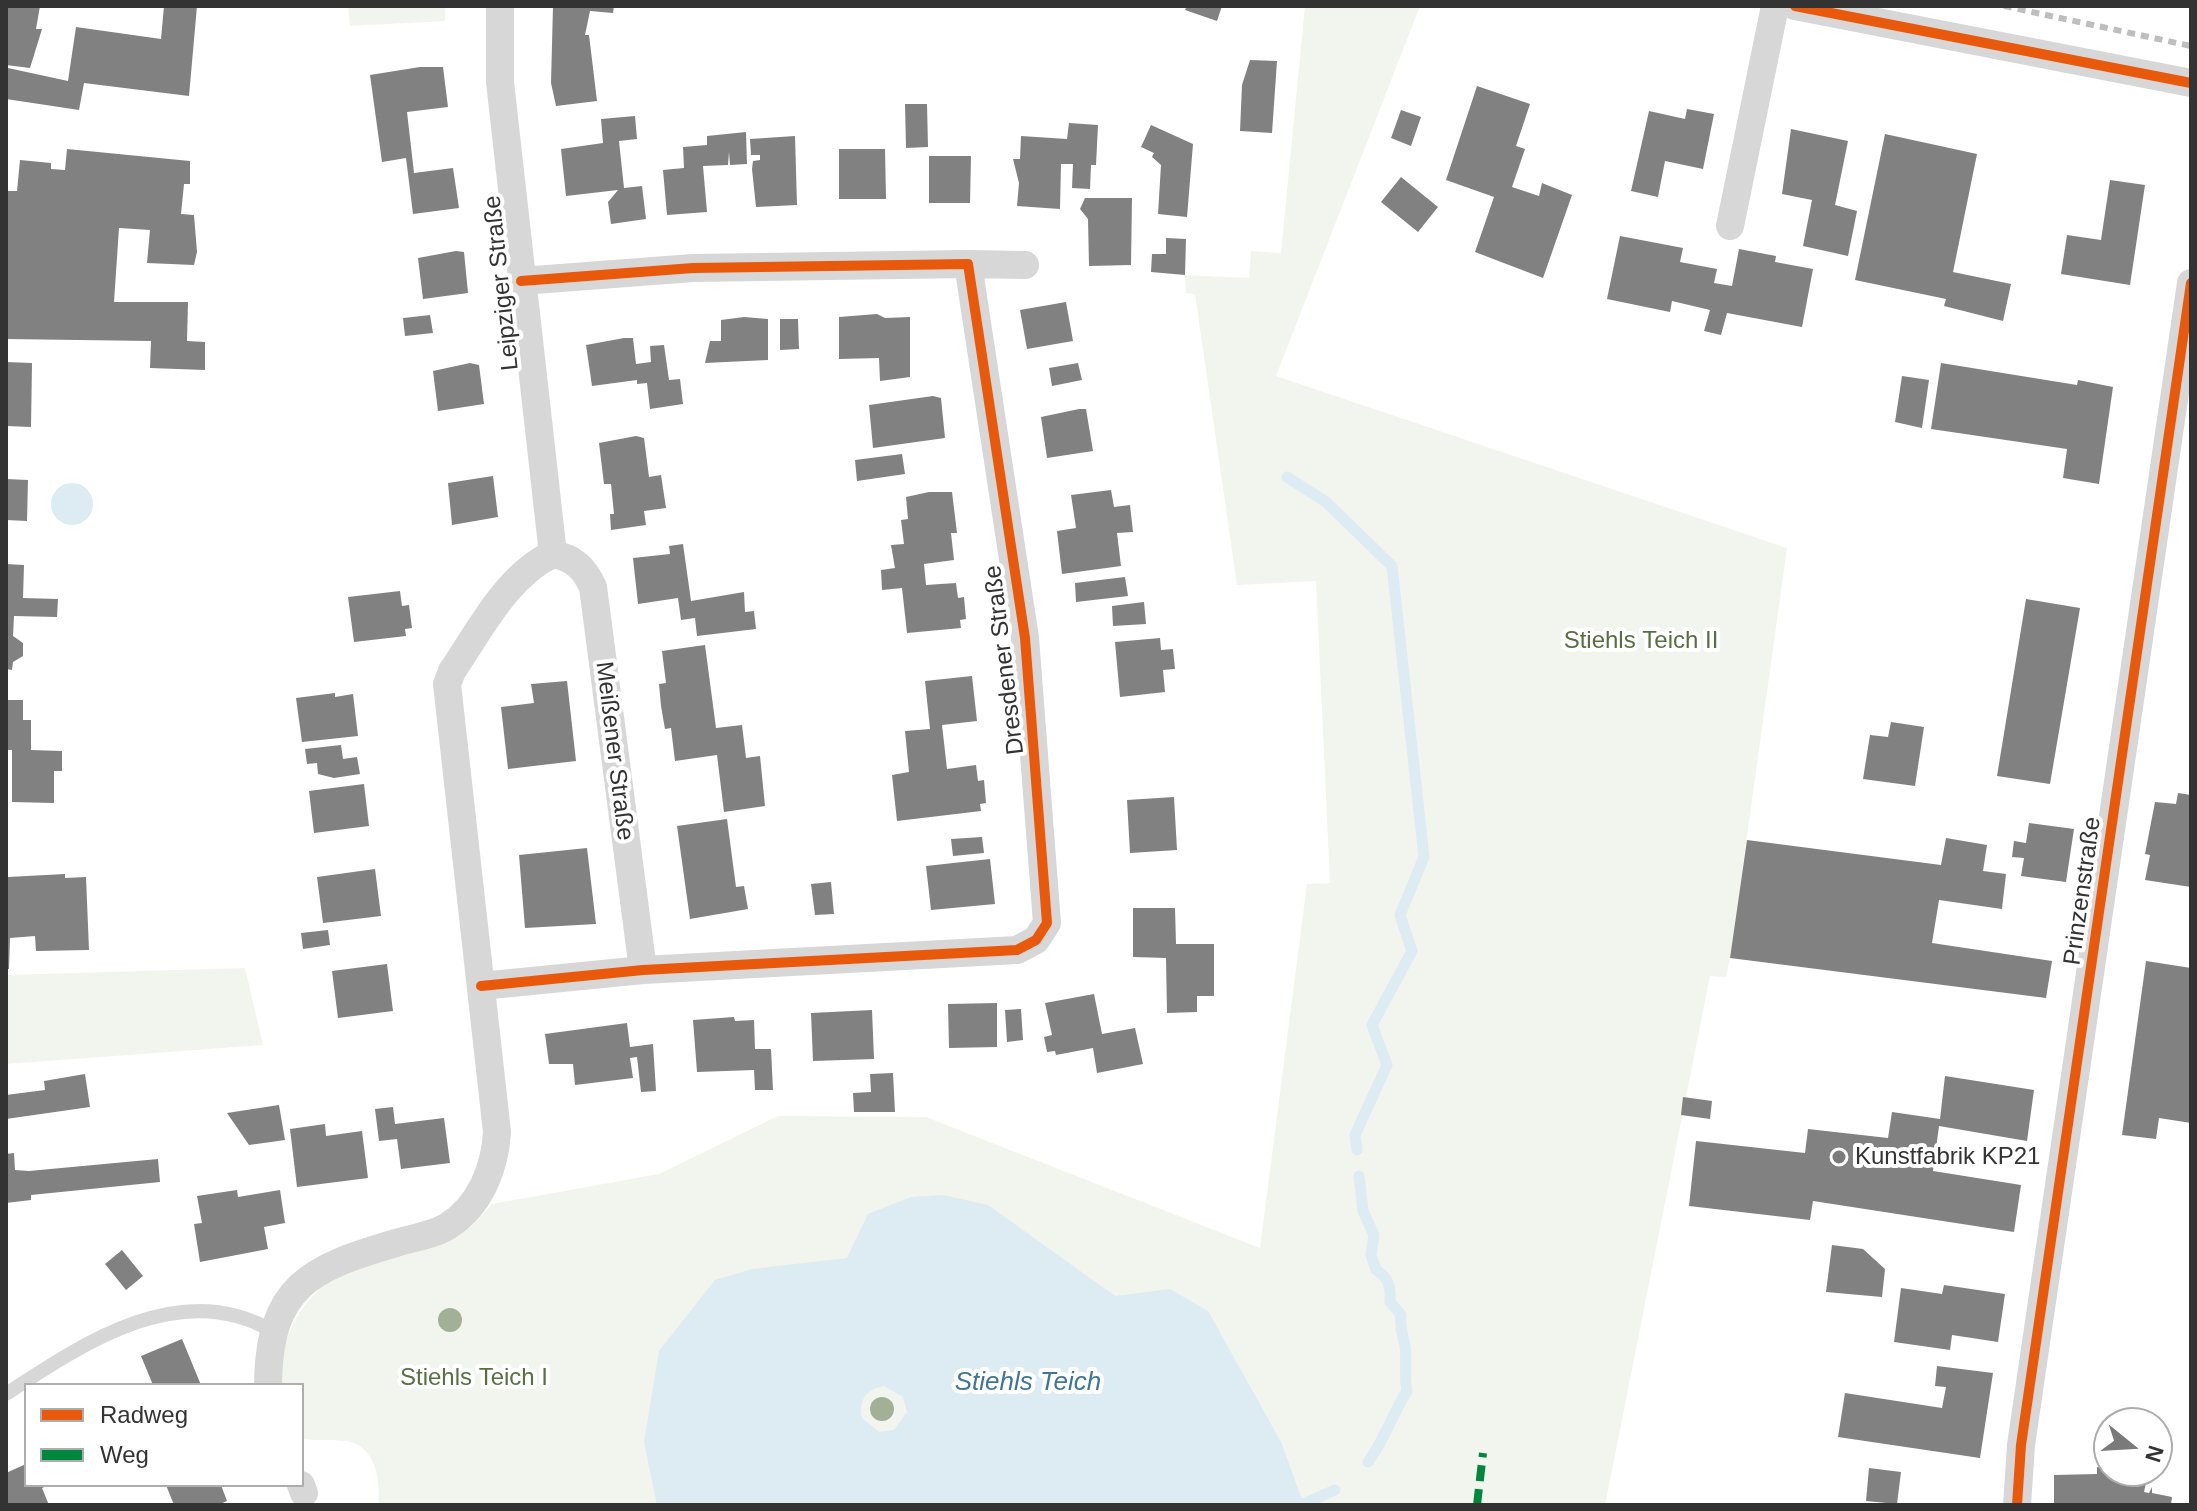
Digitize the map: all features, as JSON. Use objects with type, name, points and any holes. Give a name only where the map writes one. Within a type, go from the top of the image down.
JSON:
[{"type":"street","name":"Leipziger Straße","points":[[500,6],[500,82],[553,554]]},
{"type":"street","points":[[1730,226],[1775,6]]},
{"type":"street","points":[[1795,6],[2191,83]]},
{"type":"street","name":"Dresdener Straße","points":[[481,986],[643,970],[1006,952],[1027,948],[1043,932],[1047,902],[1025,638],[968,264]]},
{"type":"street","points":[[521,281],[693,268],[1025,265]]},
{"type":"street","name":"Prinzenstraße","points":[[2017,1505],[2021,1445],[2191,283]]},
{"type":"street","points":[[268,1383],[272,1331],[290,1299],[328,1264],[445,1228],[470,1208],[492,1165],[497,1132],[447,684],[452,671],[519,577],[535,562],[553,554]]},
{"type":"street","name":"Meißener Straße","points":[[553,554],[576,563],[593,587],[643,970]]},
{"type":"lane","points":[[6,1394],[61,1358],[129,1324],[169,1312],[240,1316],[272,1331]]},
{"type":"green space","points":[[348,6],[445,6],[445,21],[350,26]]},
{"type":"green space","points":[[1305,6],[1420,6],[1276,376],[1787,548],[1730,958],[1726,977],[1710,976],[1605,1505],[378,1505],[377,1476],[370,1457],[357,1444],[347,1441],[304,1439],[304,1383],[281,1383],[283,1350],[307,1302],[334,1279],[349,1271],[456,1237],[473,1225],[492,1204],[659,1174],[778,1116],[926,1117],[1260,1248],[1307,884],[1330,883],[1316,581],[1237,585],[1195,294],[1186,293],[1185,275],[1249,278],[1251,251],[1281,253]]},
{"type":"green space","points":[[245,968],[263,1045],[6,1064],[6,975]]},
{"type":"water","points":[[72,483],[87,489],[93,504],[87,519],[72,525],[57,519],[51,504],[57,489]]},
{"type":"water","name":"Stiehls Teich","points":[[943,1195],[988,1205],[1115,1296],[1170,1289],[1208,1311],[1281,1442],[1304,1505],[657,1505],[644,1442],[659,1351],[715,1280],[752,1269],[847,1258],[868,1214],[911,1197]],"holes":[[[884,1386],[903,1397],[907,1412],[894,1430],[879,1432],[862,1418],[862,1401],[872,1390]]]},
{"type":"building","points":[[6,6],[40,6],[36,29],[42,29],[30,68],[6,65]]},
{"type":"building","points":[[164,6],[197,6],[189,96],[84,83],[79,110],[6,99],[8,68],[68,81],[76,27],[161,39]]},
{"type":"building","points":[[553,6],[614,6],[613,13],[590,11],[585,35],[589,35],[597,101],[556,106],[551,83]]},
{"type":"building","points":[[1187,6],[1222,6],[1217,21],[1185,10]]},
{"type":"building","points":[[1250,60],[1277,61],[1272,133],[1240,131],[1242,85]]},
{"type":"building","points":[[420,67],[443,67],[448,107],[407,112],[414,173],[453,168],[459,208],[413,214],[406,158],[382,162],[370,75]]},
{"type":"building","points":[[1477,86],[1530,104],[1516,146],[1525,149],[1512,187],[1539,196],[1542,183],[1572,195],[1543,278],[1475,252],[1494,197],[1446,180]]},
{"type":"building","points":[[905,104],[927,104],[928,147],[906,148]]},
{"type":"building","points":[[1687,109],[1714,114],[1703,169],[1665,161],[1658,197],[1631,191],[1649,111],[1685,119]]},
{"type":"building","points":[[1401,110],[1421,117],[1411,146],[1391,138]]},
{"type":"building","points":[[635,116],[637,139],[619,141],[624,188],[642,186],[646,219],[611,224],[608,202],[618,190],[566,196],[561,149],[603,143],[601,119]]},
{"type":"building","points":[[1069,123],[1098,125],[1096,165],[1091,165],[1090,189],[1072,188],[1073,164],[1061,164],[1060,209],[1017,206],[1019,183],[1013,159],[1020,159],[1021,136],[1067,139]]},
{"type":"building","points":[[1151,125],[1193,144],[1187,217],[1158,214],[1161,165],[1152,157],[1154,153],[1141,147]]},
{"type":"building","points":[[1791,129],[1848,141],[1835,205],[1857,211],[1848,256],[1803,246],[1812,200],[1782,194]]},
{"type":"building","points":[[746,132],[747,164],[730,165],[729,152],[728,165],[703,166],[707,212],[667,215],[663,170],[684,168],[683,147],[707,145],[707,136]]},
{"type":"building","points":[[1885,134],[1977,154],[1953,272],[2011,284],[2003,321],[1944,306],[1946,299],[1855,280]]},
{"type":"building","points":[[795,136],[797,205],[756,207],[752,169],[753,161],[760,160],[760,155],[751,155],[750,139]]},
{"type":"building","points":[[67,149],[190,161],[190,184],[184,184],[181,214],[194,215],[197,252],[194,265],[147,263],[150,230],[119,228],[114,302],[188,302],[187,341],[205,342],[205,370],[150,368],[151,341],[6,339],[6,191],[17,191],[20,160],[51,163],[51,169],[65,170]]},
{"type":"building","points":[[839,149],[885,149],[886,199],[839,199]]},
{"type":"building","points":[[929,156],[971,156],[970,203],[929,203]]},
{"type":"building","points":[[1401,177],[1438,207],[1418,232],[1381,202]]},
{"type":"building","points":[[2110,180],[2145,185],[2130,285],[2061,274],[2067,235],[2101,240]]},
{"type":"building","points":[[1085,198],[1132,198],[1131,265],[1089,266],[1088,219],[1080,209]]},
{"type":"building","points":[[1620,236],[1683,248],[1680,262],[1717,269],[1714,283],[1732,286],[1739,249],[1776,256],[1775,262],[1813,269],[1802,327],[1727,313],[1721,335],[1704,331],[1710,310],[1672,301],[1670,312],[1607,299]]},
{"type":"building","points":[[1166,238],[1186,239],[1185,275],[1151,272],[1152,254],[1166,254]]},
{"type":"building","points":[[464,252],[468,293],[423,299],[418,258]]},
{"type":"building","points":[[1066,302],[1073,341],[1027,349],[1020,310]]},
{"type":"building","points":[[877,314],[885,318],[910,317],[910,377],[880,381],[879,358],[839,359],[839,317]]},
{"type":"building","points":[[430,315],[433,333],[405,336],[403,318]]},
{"type":"building","points":[[744,317],[768,319],[768,360],[705,363],[710,341],[721,341],[721,320]]},
{"type":"building","points":[[780,319],[798,319],[799,349],[780,350]]},
{"type":"building","points":[[633,338],[636,364],[651,362],[650,346],[664,345],[669,380],[680,379],[683,404],[650,409],[647,383],[637,384],[637,380],[592,386],[586,345]]},
{"type":"building","points":[[6,362],[32,363],[31,427],[6,426]]},
{"type":"building","points":[[470,363],[479,365],[484,404],[438,411],[433,371]]},
{"type":"building","points":[[1078,363],[1082,380],[1052,386],[1049,368]]},
{"type":"building","points":[[1941,363],[2077,385],[2078,380],[2113,387],[2099,484],[2063,478],[2067,449],[1931,429]]},
{"type":"building","points":[[1902,376],[1929,380],[1922,428],[1895,422]]},
{"type":"building","points":[[933,396],[941,398],[945,438],[873,448],[869,405]]},
{"type":"building","points":[[1086,409],[1093,451],[1047,458],[1041,417]]},
{"type":"building","points":[[636,436],[644,438],[649,477],[661,475],[666,508],[644,511],[646,525],[611,530],[610,514],[614,514],[611,484],[604,484],[599,443]]},
{"type":"building","points":[[902,454],[905,474],[857,481],[855,460]]},
{"type":"building","points":[[493,476],[498,517],[452,525],[448,483]]},
{"type":"building","points":[[6,479],[28,480],[27,521],[6,520]]},
{"type":"building","points":[[1111,490],[1114,507],[1130,505],[1133,532],[1117,533],[1121,566],[1062,574],[1057,531],[1076,528],[1071,495]]},
{"type":"building","points":[[929,492],[952,492],[957,533],[951,533],[954,560],[924,564],[926,585],[956,583],[958,598],[964,597],[966,619],[960,620],[961,628],[907,633],[902,588],[882,590],[881,570],[895,568],[891,545],[904,544],[901,520],[908,519],[906,497]]},
{"type":"building","points":[[683,544],[691,601],[744,592],[745,612],[754,611],[756,629],[697,636],[695,618],[681,620],[678,598],[638,604],[633,558],[670,554],[669,546]]},
{"type":"building","points":[[6,564],[24,565],[23,598],[58,599],[57,617],[14,616],[13,636],[23,643],[23,656],[13,662],[12,670],[6,669]]},
{"type":"building","points":[[1125,577],[1128,596],[1076,602],[1075,583]]},
{"type":"building","points":[[400,591],[402,606],[409,605],[412,628],[405,629],[406,636],[354,642],[348,597]]},
{"type":"building","points":[[2026,599],[2080,608],[2050,784],[1997,776]]},
{"type":"building","points":[[1144,602],[1146,624],[1113,626],[1112,606]]},
{"type":"building","points":[[1160,638],[1161,650],[1173,649],[1175,669],[1163,670],[1165,692],[1120,697],[1115,642]]},
{"type":"building","points":[[705,645],[716,728],[742,725],[746,758],[760,756],[765,806],[724,812],[717,755],[675,761],[671,728],[665,729],[661,706],[659,684],[666,683],[662,651]]},
{"type":"building","points":[[972,676],[977,721],[942,725],[947,769],[976,765],[978,781],[984,780],[986,803],[980,804],[981,811],[897,821],[892,775],[909,772],[905,731],[930,729],[925,681]]},
{"type":"building","points":[[567,681],[576,761],[508,769],[501,707],[534,703],[531,684]]},
{"type":"building","points":[[335,693],[335,697],[353,694],[358,736],[302,742],[296,698]]},
{"type":"building","points":[[6,700],[23,700],[23,720],[31,720],[31,750],[62,751],[62,771],[54,771],[54,803],[12,802],[12,750],[6,750]]},
{"type":"building","points":[[1891,722],[1924,727],[1915,786],[1863,779],[1870,735],[1888,737]]},
{"type":"building","points":[[341,745],[343,759],[357,757],[360,774],[334,778],[318,774],[317,763],[307,764],[305,749]]},
{"type":"building","points":[[364,784],[369,826],[314,833],[309,791]]},
{"type":"building","points":[[2178,793],[2191,795],[2191,887],[2145,880],[2150,855],[2145,854],[2155,802],[2176,804]]},
{"type":"building","points":[[1174,797],[1177,850],[1130,853],[1127,800]]},
{"type":"building","points":[[727,819],[736,887],[744,886],[748,909],[690,919],[677,826]]},
{"type":"building","points":[[2029,823],[2074,829],[2066,882],[2021,876],[2024,858],[2012,857],[2014,841],[2026,843]]},
{"type":"building","points":[[982,837],[984,853],[953,856],[951,839]]},
{"type":"building","points":[[1946,838],[1987,845],[1983,871],[2006,874],[2002,909],[1939,900],[1932,943],[2052,961],[2046,998],[1730,958],[1747,840],[1941,865]]},
{"type":"building","points":[[587,848],[596,924],[525,928],[519,855]]},
{"type":"building","points":[[990,859],[995,904],[931,910],[926,866]]},
{"type":"building","points":[[375,869],[381,916],[323,923],[317,877]]},
{"type":"building","points":[[65,874],[65,878],[86,877],[89,950],[36,951],[35,936],[10,938],[9,969],[6,969],[8,877]]},
{"type":"building","points":[[831,882],[834,914],[815,915],[811,884]]},
{"type":"building","points":[[1133,908],[1175,908],[1176,944],[1214,944],[1214,996],[1197,996],[1197,1012],[1167,1013],[1166,958],[1133,957]]},
{"type":"building","points":[[328,930],[330,945],[303,949],[301,933]]},
{"type":"building","points":[[2146,961],[2191,968],[2191,1123],[2159,1118],[2156,1139],[2122,1135]]},
{"type":"building","points":[[387,964],[393,1011],[338,1018],[332,971]]},
{"type":"building","points":[[1094,994],[1102,1034],[1135,1028],[1143,1064],[1097,1073],[1093,1048],[1056,1055],[1055,1051],[1047,1052],[1044,1037],[1052,1035],[1045,1003]]},
{"type":"building","points":[[997,1003],[997,1047],[949,1048],[948,1004]]},
{"type":"building","points":[[1021,1009],[1023,1040],[1007,1042],[1005,1010]]},
{"type":"building","points":[[872,1010],[874,1059],[813,1061],[811,1013]]},
{"type":"building","points":[[734,1017],[735,1021],[754,1020],[755,1049],[771,1049],[773,1090],[755,1090],[754,1070],[697,1072],[693,1020]]},
{"type":"building","points":[[627,1023],[630,1047],[653,1044],[656,1091],[641,1092],[637,1057],[630,1058],[633,1078],[575,1085],[573,1064],[549,1064],[545,1034]]},
{"type":"building","points":[[893,1073],[895,1112],[854,1112],[853,1093],[871,1092],[870,1074]]},
{"type":"building","points":[[85,1074],[90,1107],[6,1119],[6,1095],[45,1090],[44,1081]]},
{"type":"building","points":[[1945,1076],[2034,1090],[2027,1141],[1939,1126],[1933,1171],[2021,1185],[2014,1232],[1813,1201],[1810,1220],[1689,1206],[1696,1141],[1805,1153],[1808,1129],[1888,1138],[1892,1112],[1940,1119]]},
{"type":"building","points":[[1683,1097],[1712,1101],[1710,1119],[1681,1115]]},
{"type":"building","points":[[279,1105],[285,1140],[249,1145],[227,1113]]},
{"type":"building","points":[[393,1107],[395,1124],[444,1118],[450,1163],[401,1169],[397,1139],[379,1141],[375,1109]]},
{"type":"building","points":[[325,1124],[326,1136],[362,1131],[368,1178],[297,1187],[290,1129]]},
{"type":"building","points":[[14,1153],[15,1170],[29,1171],[158,1159],[160,1182],[31,1195],[31,1200],[6,1203],[6,1154]]},
{"type":"building","points":[[237,1190],[238,1197],[280,1190],[285,1223],[264,1227],[268,1249],[200,1262],[194,1224],[202,1223],[197,1196]]},
{"type":"building","points":[[1832,1245],[1863,1249],[1885,1269],[1882,1297],[1826,1292]]},
{"type":"building","points":[[122,1250],[143,1276],[126,1290],[105,1264]]},
{"type":"building","points":[[1944,1285],[2005,1294],[1998,1342],[1952,1335],[1950,1350],[1894,1342],[1901,1288],[1942,1294]]},
{"type":"building","points":[[182,1339],[200,1383],[152,1383],[141,1356]]},
{"type":"building","points":[[1937,1366],[1993,1373],[1980,1458],[1838,1437],[1845,1393],[1942,1408],[1946,1387],[1935,1386]]},
{"type":"building","points":[[24,1465],[24,1487],[44,1487],[42,1488],[49,1505],[6,1505],[6,1473]]},
{"type":"building","points":[[1869,1468],[1901,1472],[1897,1504],[1866,1501]]},
{"type":"building","points":[[2093,1474],[2093,1487],[2145,1487],[2144,1492],[2149,1493],[2152,1487],[2152,1493],[2172,1497],[2171,1505],[2054,1505],[2054,1475]]},
{"type":"building","points":[[167,1487],[222,1487],[227,1501],[218,1505],[174,1505]]},
{"type":"waterway","points":[[1287,477],[1326,502],[1392,566],[1424,857],[1400,915],[1412,951],[1372,1025],[1387,1065],[1355,1135],[1357,1150]]},
{"type":"waterway","points":[[1359,1176],[1363,1211],[1374,1235],[1371,1255],[1376,1270],[1388,1283],[1390,1302],[1401,1315],[1406,1351],[1407,1391],[1368,1462]]},
{"type":"waterway","points":[[1303,1504],[1335,1490]]},
{"type":"railway","points":[[2004,6],[2191,46]]},
{"type":"marked path","points":[[1477,1505],[1483,1453]]},
{"type":"cycle path","points":[[1795,6],[2191,83]]},
{"type":"cycle path","points":[[481,986],[643,970],[1017,950],[1036,940],[1047,923],[1025,638],[968,264],[693,268],[521,281]]},
{"type":"cycle path","points":[[2017,1505],[2021,1445],[2191,283]]},
{"type":"place","name":"Kunstfabrik KP21","points":[[1839,1157]]},
{"type":"park label","name":"Stiehls Teich II","points":[[1641,641]]},
{"type":"park label","name":"Stiehls Teich I","points":[[474,1378]]}]
